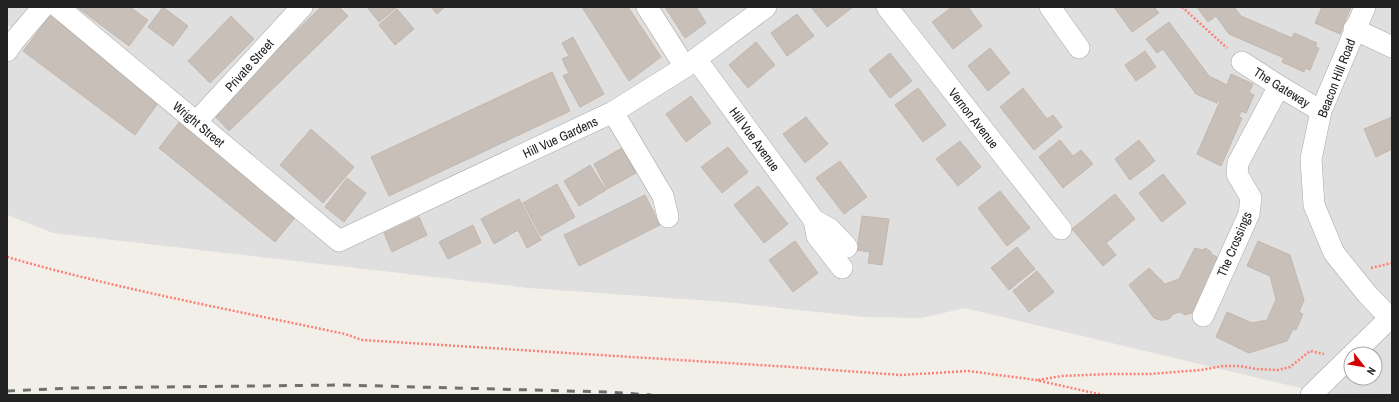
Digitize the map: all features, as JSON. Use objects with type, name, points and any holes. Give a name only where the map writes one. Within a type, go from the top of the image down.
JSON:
[{"type":"street","points":[[9,43],[43,7]]},
{"type":"street","name":"Wright Street","points":[[58,7],[339,241]]},
{"type":"street","name":"Private Street","points":[[196,122],[302,7]]},
{"type":"street","name":"Hill Vue Avenue","points":[[647,7],[814,220]]},
{"type":"street","name":"Hill Vue Gardens","points":[[339,241],[613,112],[691,63],[766,7]]},
{"type":"street","name":"Vernon Avenue","points":[[888,7],[1061,229]]},
{"type":"street","points":[[1050,7],[1079,48]]},
{"type":"street","name":"Beacon Hill Road","points":[[1365,7],[1321,111],[1310,159],[1314,205],[1334,253],[1367,294],[1391,317]]},
{"type":"street","points":[[1354,30],[1392,47]]},
{"type":"street","name":"The Gateway","points":[[1242,62],[1321,111]]},
{"type":"street","name":"The Crossings","points":[[1203,316],[1249,214],[1251,198],[1237,174],[1238,163],[1279,86]]},
{"type":"street","points":[[613,112],[663,196],[668,217]]},
{"type":"street","points":[[814,220],[830,228],[847,247]]},
{"type":"street","points":[[814,220],[818,236],[842,268]]},
{"type":"street","points":[[1361,346],[1391,317]]},
{"type":"street","points":[[1311,395],[1343,364]]},
{"type":"path","points":[[1182,7],[1242,62]]},
{"type":"path","points":[[7,257],[155,294],[346,334],[362,340],[901,375],[968,372],[1036,380],[1103,395]]},
{"type":"path","points":[[1368,268],[1392,263]]},
{"type":"path","points":[[1036,380],[1062,376],[1150,374],[1201,370],[1224,366],[1278,370],[1290,367],[1310,351],[1322,353]]},
{"type":"shaded area","points":[[7,7],[1392,7],[1392,395],[1330,395],[965,308],[922,318],[864,317],[726,302],[529,288],[53,233],[7,215],[7,47],[17,31],[7,25]]},
{"type":"building","points":[[77,7],[130,7],[148,20],[129,46]]},
{"type":"building","points":[[163,7],[188,26],[173,46],[148,27]]},
{"type":"building","points":[[321,7],[339,7],[348,16],[229,131],[212,113]]},
{"type":"building","points":[[367,7],[397,7],[379,22]]},
{"type":"building","points":[[431,7],[445,7],[437,14]]},
{"type":"building","points":[[582,7],[628,7],[661,57],[629,81]]},
{"type":"building","points":[[665,7],[696,7],[706,23],[685,38]]},
{"type":"building","points":[[811,7],[853,7],[827,27]]},
{"type":"building","points":[[952,7],[968,7],[982,26],[953,49],[932,22]]},
{"type":"building","points":[[1114,7],[1154,7],[1159,13],[1132,32]]},
{"type":"building","points":[[1197,7],[1234,7],[1241,16],[1292,38],[1294,33],[1317,43],[1315,47],[1319,48],[1310,70],[1305,68],[1304,72],[1282,62],[1284,58],[1229,34],[1216,16],[1208,22]]},
{"type":"building","points":[[1322,7],[1351,7],[1340,34],[1315,23]]},
{"type":"building","points":[[397,9],[414,29],[395,45],[379,25]]},
{"type":"building","points":[[797,14],[814,36],[787,56],[771,33]]},
{"type":"building","points":[[50,16],[161,99],[135,135],[23,51]]},
{"type":"building","points":[[231,16],[254,39],[210,83],[188,61]]},
{"type":"building","points":[[1169,22],[1209,76],[1227,85],[1231,74],[1253,84],[1249,92],[1254,95],[1246,113],[1241,111],[1239,117],[1242,118],[1221,166],[1197,154],[1220,101],[1218,100],[1217,103],[1196,94],[1163,49],[1157,53],[1146,39]]},
{"type":"building","points":[[573,37],[604,94],[580,107],[563,76],[569,73],[562,59],[569,56],[562,43]]},
{"type":"building","points":[[756,42],[775,65],[748,88],[729,65]]},
{"type":"building","points":[[990,48],[1010,73],[988,91],[968,66]]},
{"type":"building","points":[[1145,51],[1156,67],[1136,81],[1125,65]]},
{"type":"building","points":[[890,53],[912,81],[890,98],[869,70]]},
{"type":"building","points":[[552,72],[570,111],[389,196],[371,157]]},
{"type":"building","points":[[918,88],[946,125],[923,142],[895,105]]},
{"type":"building","points":[[1023,88],[1047,119],[1053,115],[1062,127],[1034,150],[1000,107]]},
{"type":"building","points":[[691,96],[711,123],[686,142],[666,114]]},
{"type":"building","points":[[806,117],[828,144],[805,163],[783,134]]},
{"type":"building","points":[[1392,117],[1392,149],[1376,157],[1364,129]]},
{"type":"building","points":[[181,120],[298,214],[275,242],[159,148]]},
{"type":"building","points":[[311,129],[354,167],[323,203],[280,165]]},
{"type":"building","points":[[1060,140],[1073,156],[1081,150],[1093,164],[1063,188],[1039,157]]},
{"type":"building","points":[[1139,140],[1155,161],[1130,180],[1115,159]]},
{"type":"building","points":[[960,141],[981,167],[958,186],[936,159]]},
{"type":"building","points":[[728,147],[748,172],[722,193],[701,167]]},
{"type":"building","points":[[622,148],[636,173],[607,189],[594,164]]},
{"type":"building","points":[[840,161],[867,197],[844,214],[816,178]]},
{"type":"building","points":[[590,165],[606,190],[579,206],[564,181]]},
{"type":"building","points":[[1163,174],[1186,203],[1162,222],[1139,193]]},
{"type":"building","points":[[347,178],[366,193],[344,222],[325,207]]},
{"type":"building","points":[[557,184],[575,217],[541,236],[523,203]]},
{"type":"building","points":[[758,186],[788,224],[764,243],[734,205]]},
{"type":"building","points":[[1000,191],[1030,228],[1007,246],[978,208]]},
{"type":"building","points":[[1115,194],[1135,219],[1106,243],[1116,255],[1103,266],[1072,229]]},
{"type":"building","points":[[645,195],[660,225],[579,266],[564,235]]},
{"type":"building","points":[[519,199],[541,240],[527,248],[518,230],[494,244],[481,219]]},
{"type":"building","points":[[862,216],[889,219],[882,265],[868,263],[870,252],[857,250]]},
{"type":"building","points":[[419,217],[427,235],[392,252],[384,233]]},
{"type":"building","points":[[473,225],[481,243],[448,259],[439,242]]},
{"type":"building","points":[[795,241],[818,273],[793,292],[769,260]]},
{"type":"building","points":[[1258,241],[1290,255],[1304,300],[1299,312],[1303,314],[1296,330],[1293,329],[1287,341],[1249,353],[1216,337],[1227,312],[1252,323],[1267,320],[1276,299],[1270,276],[1247,266]]},
{"type":"building","points":[[1017,247],[1035,269],[1009,290],[991,268]]},
{"type":"building","points":[[1195,248],[1202,250],[1206,248],[1211,252],[1211,254],[1219,258],[1199,306],[1192,313],[1185,315],[1180,312],[1173,314],[1170,318],[1165,320],[1154,318],[1129,285],[1149,268],[1165,284],[1179,279]]},
{"type":"building","points":[[1037,271],[1054,292],[1029,312],[1013,291]]},
{"type":"railway","points":[[7,391],[71,388],[342,385],[608,392],[651,395]]}]
